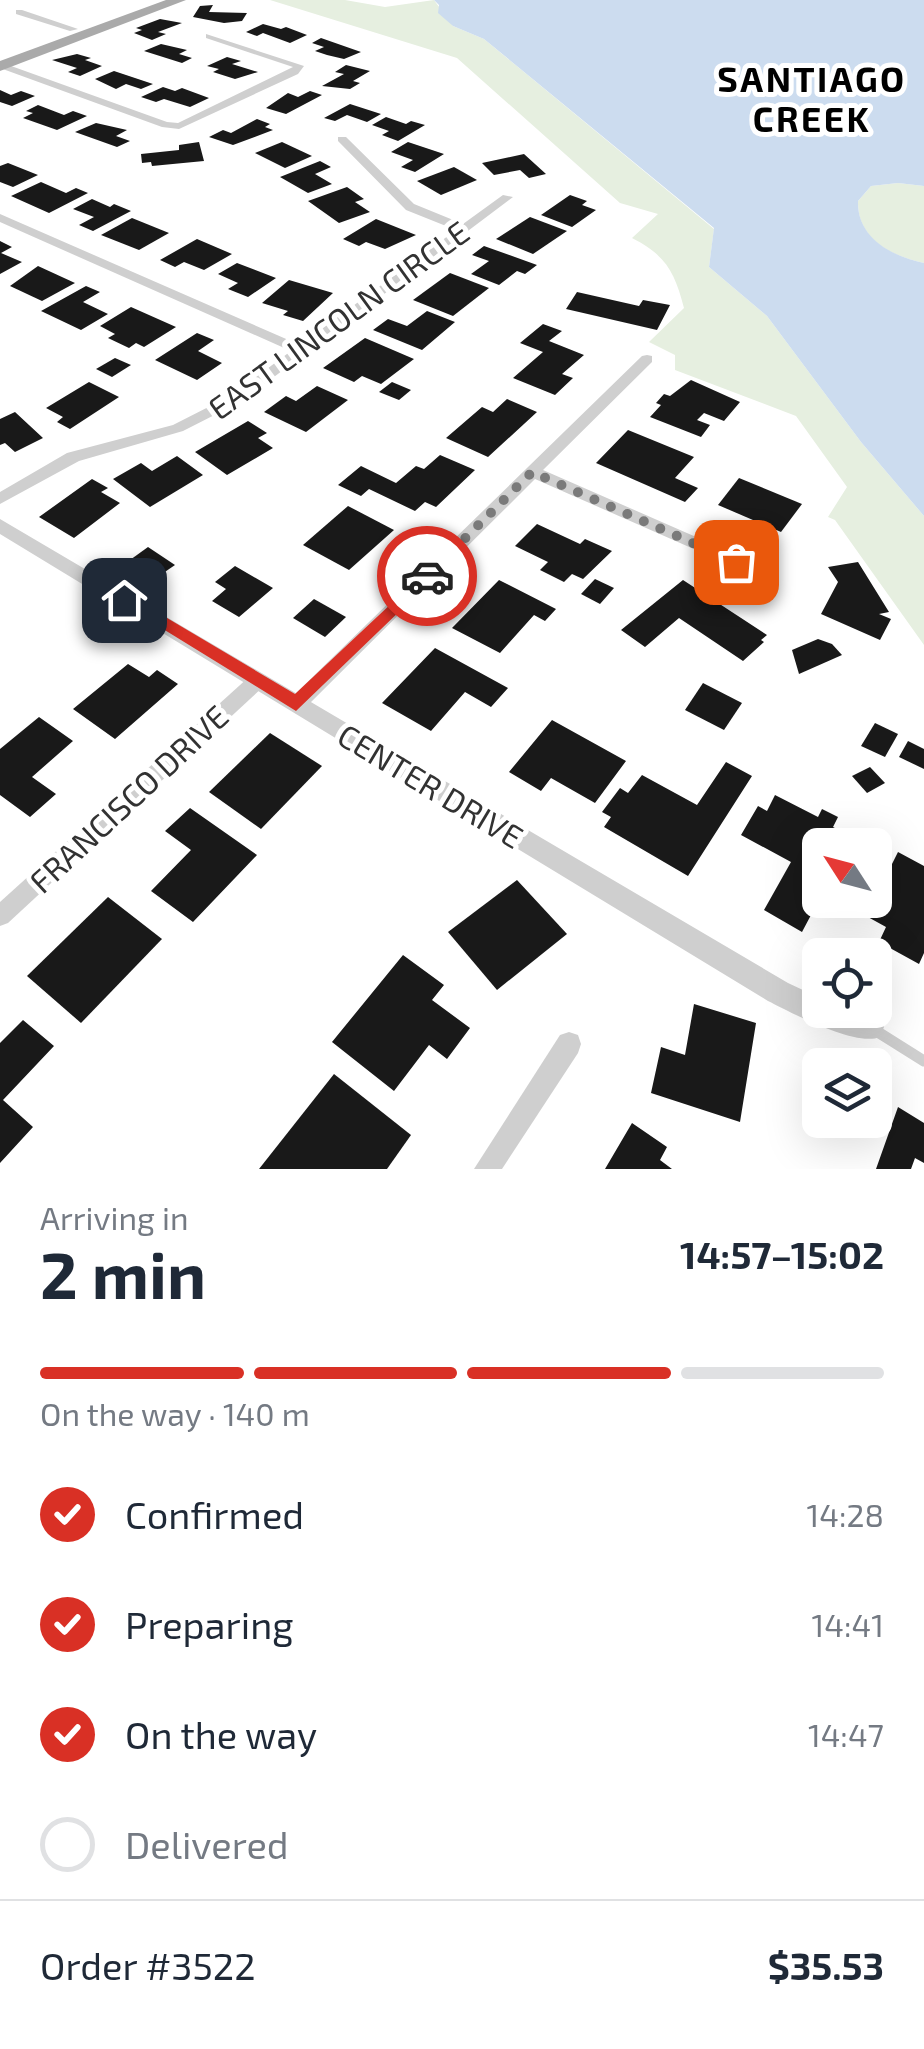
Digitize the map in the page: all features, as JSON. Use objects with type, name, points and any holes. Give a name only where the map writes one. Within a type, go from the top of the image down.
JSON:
[{"type":"main road","points":[[0,57],[157,0]]},
{"type":"main road","points":[[0,66],[179,0]]},
{"type":"street","points":[[20,12],[73,29]]},
{"type":"street","points":[[0,66],[178,126],[191,124],[299,66],[208,36]]},
{"type":"street","points":[[342,139],[410,207],[464,228]]},
{"type":"street","name":"EAST LINCOLN CIRCLE","points":[[0,500],[73,457],[178,428],[214,412],[507,197]]},
{"type":"street","points":[[0,218],[300,350]]},
{"type":"street","points":[[296,704],[648,359]]},
{"type":"street","points":[[532,472],[770,576]]},
{"type":"street","name":"CENTER DRIVE","points":[[0,526],[778,992],[802,1001]]},
{"type":"street","name":"FRANCISCO DRIVE","points":[[0,916],[257,680]]},
{"type":"street","points":[[486,1169],[569,1044]]},
{"type":"lane","points":[[872,1028],[924,1060]]},
{"type":"green space","points":[[270,0],[345,0],[385,7],[434,0],[453,26],[484,39],[714,229],[709,267],[767,316],[861,442],[924,516],[924,645],[835,520],[828,517],[847,487],[796,416],[675,370],[675,355],[649,342],[684,308],[667,266],[632,238],[658,214],[620,203],[457,58]]},
{"type":"green space","points":[[871,186],[924,186],[924,263],[878,244],[863,226],[859,214],[858,201]]},
{"type":"water","points":[[434,0],[924,0],[924,186],[871,186],[858,201],[863,225],[878,243],[900,256],[924,263],[924,516],[861,442],[767,316],[709,267],[714,228],[484,39],[453,26],[438,13],[439,5]]},
{"type":"building","points":[[213,5],[209,12],[247,13],[242,21],[224,23],[193,17],[200,6]]},
{"type":"building","points":[[160,19],[182,23],[158,32],[166,34],[152,40],[134,33],[142,30],[136,28]]},
{"type":"building","points":[[263,24],[307,35],[290,43],[263,33],[257,36],[246,32]]},
{"type":"building","points":[[321,38],[361,52],[344,59],[315,51],[324,47],[312,43]]},
{"type":"building","points":[[161,44],[187,50],[179,54],[192,58],[182,63],[144,51]]},
{"type":"building","points":[[77,54],[102,66],[80,76],[68,72],[77,68],[52,60]]},
{"type":"building","points":[[227,57],[241,61],[232,64],[258,72],[235,79],[207,66]]},
{"type":"building","points":[[346,65],[370,71],[353,81],[360,83],[350,89],[322,86],[344,74],[335,72]]},
{"type":"building","points":[[114,71],[153,84],[141,89],[126,84],[116,89],[95,79]]},
{"type":"building","points":[[163,87],[175,91],[182,88],[209,98],[190,107],[141,97]]},
{"type":"building","points":[[0,90],[11,95],[21,91],[35,96],[12,106],[0,102]]},
{"type":"building","points":[[310,91],[322,95],[286,114],[266,108],[288,93],[298,97]]},
{"type":"building","points":[[350,104],[381,114],[367,122],[347,115],[335,121],[324,118]]},
{"type":"building","points":[[38,105],[64,115],[73,111],[87,116],[57,130],[23,118],[33,113],[26,111]]},
{"type":"building","points":[[386,117],[425,125],[398,141],[382,135],[389,131],[372,125]]},
{"type":"building","points":[[257,119],[270,124],[265,127],[273,130],[233,145],[209,137],[223,130],[231,133]]},
{"type":"building","points":[[96,123],[127,130],[116,136],[130,141],[117,147],[75,132]]},
{"type":"building","points":[[199,142],[204,161],[152,166],[151,162],[142,163],[141,154],[179,150],[179,145]]},
{"type":"building","points":[[282,142],[312,156],[285,168],[255,153]]},
{"type":"building","points":[[408,142],[444,154],[415,172],[401,167],[413,160],[391,152]]},
{"type":"building","points":[[524,154],[546,174],[529,178],[520,170],[494,175],[482,163]]},
{"type":"building","points":[[320,161],[331,167],[315,174],[332,184],[308,193],[280,177]]},
{"type":"building","points":[[8,163],[38,175],[13,187],[0,182],[0,166]]},
{"type":"building","points":[[454,167],[477,180],[441,195],[417,181]]},
{"type":"building","points":[[41,182],[66,193],[76,188],[88,193],[49,213],[11,196]]},
{"type":"building","points":[[347,187],[364,199],[355,202],[370,212],[339,223],[308,201]]},
{"type":"building","points":[[570,195],[587,201],[582,205],[596,210],[572,227],[541,215]]},
{"type":"building","points":[[92,199],[131,211],[93,231],[79,225],[94,217],[73,209]]},
{"type":"building","points":[[530,217],[567,231],[533,254],[496,239]]},
{"type":"building","points":[[132,218],[169,233],[139,250],[101,235]]},
{"type":"building","points":[[376,219],[416,235],[385,249],[366,242],[359,246],[343,239]]},
{"type":"building","points":[[197,239],[232,254],[204,270],[184,262],[175,267],[160,260]]},
{"type":"building","points":[[0,241],[12,247],[1,253],[22,262],[0,274]]},
{"type":"building","points":[[484,246],[537,265],[525,274],[517,271],[499,285],[471,274],[489,261],[472,255]]},
{"type":"building","points":[[237,263],[276,278],[248,297],[228,289],[238,283],[218,274]]},
{"type":"building","points":[[38,266],[75,283],[42,301],[10,286]]},
{"type":"building","points":[[450,273],[489,288],[453,316],[413,300]]},
{"type":"building","points":[[289,280],[333,293],[303,321],[283,315],[288,311],[262,303]]},
{"type":"building","points":[[86,286],[100,292],[83,302],[108,314],[81,330],[41,311]]},
{"type":"building","points":[[577,292],[639,306],[643,300],[670,305],[657,330],[566,309]]},
{"type":"building","points":[[131,307],[176,327],[144,347],[136,343],[129,348],[108,338],[115,334],[100,326]]},
{"type":"building","points":[[427,311],[455,322],[422,350],[373,330],[388,319],[407,326]]},
{"type":"building","points":[[543,324],[562,331],[549,341],[584,355],[562,374],[573,378],[555,395],[513,378],[543,352],[520,343]]},
{"type":"building","points":[[197,333],[214,340],[198,351],[222,363],[197,380],[155,360]]},
{"type":"building","points":[[365,338],[414,359],[381,384],[362,376],[354,382],[323,368]]},
{"type":"building","points":[[115,358],[131,365],[112,377],[96,369]]},
{"type":"building","points":[[691,380],[740,402],[724,421],[704,413],[697,420],[710,425],[701,437],[650,417],[661,405],[656,403],[664,394],[670,396]]},
{"type":"building","points":[[89,382],[119,397],[70,429],[57,422],[63,417],[46,408]]},
{"type":"building","points":[[392,382],[411,390],[399,400],[379,392]]},
{"type":"building","points":[[317,386],[348,400],[306,432],[264,412],[286,396],[296,401]]},
{"type":"building","points":[[507,399],[537,412],[488,457],[446,438],[482,407],[493,412]]},
{"type":"building","points":[[15,412],[43,438],[15,452],[5,443],[0,445],[0,419]]},
{"type":"building","points":[[248,421],[267,433],[258,438],[273,448],[227,475],[195,452]]},
{"type":"building","points":[[628,430],[694,457],[675,478],[698,488],[685,502],[596,463]]},
{"type":"building","points":[[440,455],[475,470],[436,507],[425,502],[415,511],[369,489],[361,496],[338,485],[361,466],[396,483],[416,466],[424,469]]},
{"type":"building","points":[[177,456],[203,475],[150,507],[113,479],[141,463],[152,471]]},
{"type":"building","points":[[739,478],[802,504],[781,532],[718,505]]},
{"type":"building","points":[[92,479],[108,488],[101,492],[120,503],[74,538],[39,517]]},
{"type":"building","points":[[348,506],[394,530],[349,570],[303,545]]},
{"type":"building","points":[[537,524],[580,544],[585,539],[612,551],[583,579],[572,574],[564,582],[540,570],[548,562],[515,546]]},
{"type":"building","points":[[148,547],[175,565],[156,578],[130,560]]},
{"type":"building","points":[[858,562],[889,612],[879,614],[891,619],[880,640],[821,614],[838,582],[828,567]]},
{"type":"building","points":[[235,566],[273,588],[239,617],[212,601],[226,589],[215,582]]},
{"type":"building","points":[[595,579],[614,588],[600,604],[581,594]]},
{"type":"building","points":[[499,580],[556,609],[545,621],[534,615],[500,653],[452,628]]},
{"type":"building","points":[[683,580],[767,635],[761,640],[764,642],[743,661],[679,618],[645,647],[621,630]]},
{"type":"building","points":[[314,599],[346,617],[325,637],[293,618]]},
{"type":"building","points":[[818,639],[832,644],[842,655],[799,674],[792,650]]},
{"type":"building","points":[[435,648],[508,688],[491,707],[465,692],[431,731],[382,703]]},
{"type":"building","points":[[128,664],[149,677],[157,670],[178,684],[115,739],[73,709]]},
{"type":"building","points":[[703,683],[742,703],[724,730],[685,710]]},
{"type":"building","points":[[39,717],[73,741],[32,777],[56,794],[30,817],[0,795],[0,749]]},
{"type":"building","points":[[552,720],[626,761],[595,803],[551,778],[541,791],[509,772]]},
{"type":"building","points":[[875,723],[898,734],[885,757],[861,746]]},
{"type":"building","points":[[270,733],[322,766],[261,829],[209,792]]},
{"type":"building","points":[[908,741],[924,749],[924,769],[899,757]]},
{"type":"building","points":[[726,762],[752,776],[688,876],[604,827],[611,817],[602,812],[620,788],[628,793],[642,775],[697,805]]},
{"type":"building","points":[[870,767],[885,783],[867,793],[852,776]]},
{"type":"building","points":[[775,795],[818,817],[822,809],[838,817],[835,828],[802,828],[802,918],[809,918],[802,932],[764,910],[791,862],[741,835],[758,806],[767,811]]},
{"type":"building","points":[[190,808],[257,855],[193,922],[151,891],[191,850],[165,831]]},
{"type":"building","points":[[898,852],[924,866],[924,953],[919,964],[892,949],[892,938],[881,938],[886,927],[870,918],[892,918],[892,864]]},
{"type":"building","points":[[517,880],[567,934],[497,990],[448,932]]},
{"type":"building","points":[[108,897],[162,939],[81,1023],[27,976]]},
{"type":"building","points":[[403,955],[444,985],[432,1000],[470,1028],[447,1059],[429,1045],[394,1091],[332,1042]]},
{"type":"building","points":[[694,1004],[756,1023],[740,1122],[651,1093],[661,1047],[685,1055]]},
{"type":"building","points":[[23,1020],[54,1046],[3,1100],[33,1127],[0,1163],[0,1043]]},
{"type":"building","points":[[334,1074],[411,1135],[387,1169],[259,1169]]},
{"type":"building","points":[[898,1107],[924,1123],[924,1163],[915,1158],[911,1169],[876,1169],[887,1138],[892,1138]]},
{"type":"building","points":[[632,1123],[667,1147],[660,1160],[672,1169],[605,1169]]},
{"type":"way so far","points":[[427,576],[532,472],[736,562]]},
{"type":"district","name":"SANTIAGO CREEK","points":[[812,98]]},
{"type":"route","points":[[124,600],[296,704],[427,576]]}]
